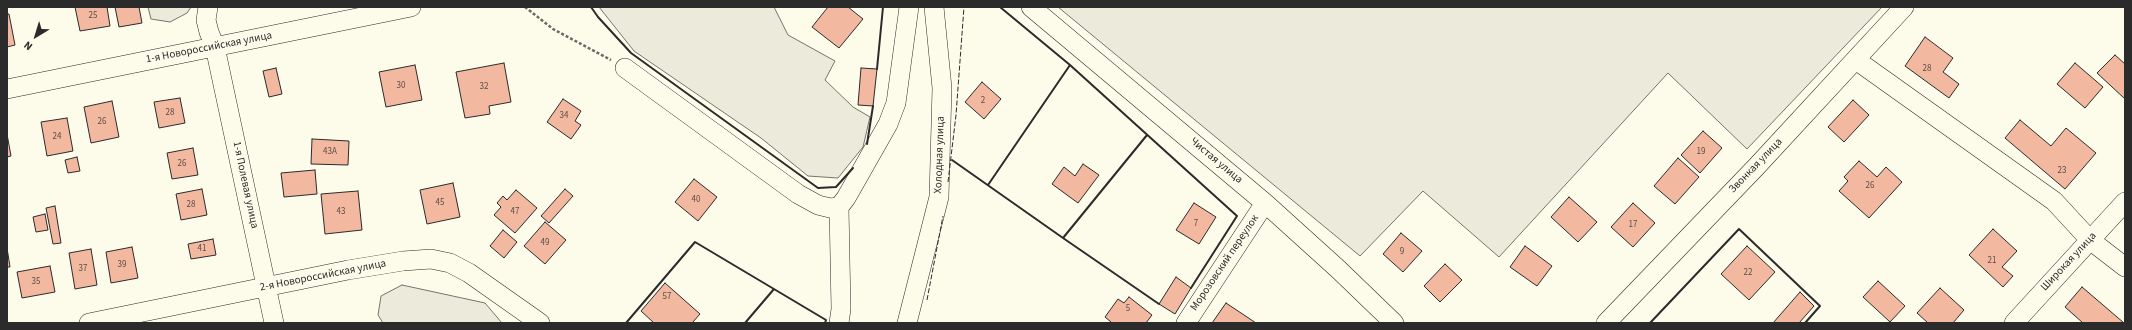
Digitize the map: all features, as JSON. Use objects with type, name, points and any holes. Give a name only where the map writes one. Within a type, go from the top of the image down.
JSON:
[{"type":"street","name":"1-я Полевая улица","points":[[208,7],[206,20],[215,47],[274,323]]},
{"type":"street","name":"1-я Новороссийская улица","points":[[7,89],[411,7]]},
{"type":"street","points":[[839,323],[841,309],[839,207],[846,198],[888,124],[896,103],[909,7]]},
{"type":"street","name":"Холодная улица","points":[[907,323],[939,197],[942,88],[934,7]]},
{"type":"street","name":"Чистая улица","points":[[1031,7],[1265,203],[1338,268],[1394,323]]},
{"type":"street","name":"Звонкая улица","points":[[1606,323],[1856,60],[1904,7]]},
{"type":"street","points":[[1856,60],[2054,201],[2090,240],[2125,267]]},
{"type":"street","points":[[625,68],[798,194],[818,205],[830,208],[839,207]]},
{"type":"street","name":"Широкая улица","points":[[2014,323],[2125,202]]},
{"type":"street","name":"Морозовский переулок","points":[[1186,323],[1265,203]]},
{"type":"street","name":"2-я Новороссийская улица","points":[[89,323],[403,260],[431,259],[450,263],[469,273],[540,323]]},
{"type":"path","points":[[525,7],[553,29],[589,46],[625,68]]},
{"type":"shaded area","points":[[148,7],[191,7],[187,13],[170,22],[151,19]]},
{"type":"shaded area","points":[[599,7],[774,7],[788,35],[835,61],[825,80],[853,107],[870,117],[863,147],[838,178],[808,176],[761,138],[634,51]]},
{"type":"shaded area","points":[[1058,7],[1882,7],[1747,149],[1668,73],[1499,257],[1423,191],[1360,256]]},
{"type":"shaded area","points":[[402,285],[485,303],[502,323],[383,323],[378,315],[381,296]]},
{"type":"building","points":[[75,7],[107,7],[110,26],[80,31]]},
{"type":"building","points":[[115,7],[139,7],[142,23],[119,27]]},
{"type":"building","points":[[828,7],[848,7],[863,19],[839,48],[812,27]]},
{"type":"building","points":[[7,14],[9,14],[15,45],[7,47]]},
{"type":"building","points":[[1925,37],[1953,58],[1943,72],[1959,84],[1949,98],[1905,66]]},
{"type":"building","points":[[2115,55],[2125,64],[2125,99],[2097,73]]},
{"type":"building","points":[[504,63],[511,102],[489,106],[490,114],[465,118],[456,72]]},
{"type":"building","points":[[2075,63],[2103,87],[2085,108],[2057,84]]},
{"type":"building","points":[[415,65],[422,100],[386,107],[379,72]]},
{"type":"building","points":[[276,68],[282,94],[269,97],[263,71]]},
{"type":"building","points":[[861,68],[877,69],[873,106],[858,105]]},
{"type":"building","points":[[982,82],[1001,99],[984,119],[965,102]]},
{"type":"building","points":[[180,98],[185,123],[159,128],[154,102]]},
{"type":"building","points":[[563,99],[581,111],[575,121],[581,125],[571,139],[547,122]]},
{"type":"building","points":[[1853,100],[1869,115],[1844,142],[1828,127]]},
{"type":"building","points":[[112,101],[119,137],[91,143],[84,107]]},
{"type":"building","points":[[67,118],[73,151],[47,156],[41,122]]},
{"type":"building","points":[[2020,120],[2051,146],[2066,128],[2096,153],[2065,189],[2005,138]]},
{"type":"building","points":[[1703,131],[1722,148],[1700,173],[1681,155]]},
{"type":"building","points":[[7,134],[11,156],[7,157]]},
{"type":"building","points":[[312,139],[349,141],[348,165],[311,164]]},
{"type":"building","points":[[193,148],[198,175],[172,179],[167,153]]},
{"type":"building","points":[[77,157],[80,171],[68,173],[65,160]]},
{"type":"building","points":[[1678,158],[1699,177],[1675,204],[1654,186]]},
{"type":"building","points":[[1859,161],[1877,177],[1886,167],[1902,182],[1869,218],[1839,191],[1848,181],[1844,177]]},
{"type":"building","points":[[1083,164],[1099,175],[1078,203],[1052,184],[1064,167],[1075,176]]},
{"type":"building","points":[[315,170],[317,194],[284,197],[281,173]]},
{"type":"building","points":[[694,179],[717,197],[698,221],[675,202]]},
{"type":"building","points":[[453,183],[460,217],[427,224],[420,190]]},
{"type":"building","points":[[202,189],[207,215],[181,220],[176,194]]},
{"type":"building","points":[[565,189],[573,196],[549,223],[541,216]]},
{"type":"building","points":[[516,190],[537,208],[515,233],[494,215],[501,207],[497,203],[503,196],[507,200]]},
{"type":"building","points":[[358,191],[362,230],[325,234],[321,194]]},
{"type":"building","points":[[1569,197],[1597,222],[1578,242],[1551,217]]},
{"type":"building","points":[[1194,203],[1216,217],[1199,244],[1176,230]]},
{"type":"building","points":[[1633,203],[1655,223],[1633,247],[1611,227]]},
{"type":"building","points":[[55,206],[61,243],[53,244],[46,208]]},
{"type":"building","points":[[45,214],[48,230],[36,232],[33,217]]},
{"type":"building","points":[[545,222],[566,240],[545,264],[524,246]]},
{"type":"building","points":[[1993,229],[2017,251],[2002,267],[2013,276],[2003,287],[1969,255]]},
{"type":"building","points":[[503,230],[517,242],[504,258],[490,246]]},
{"type":"building","points":[[1401,233],[1422,251],[1403,272],[1383,254]]},
{"type":"building","points":[[213,239],[216,255],[191,259],[188,244]]},
{"type":"building","points":[[1525,246],[1552,266],[1537,286],[1510,267]]},
{"type":"building","points":[[1747,246],[1775,272],[1749,300],[1721,274]]},
{"type":"building","points":[[132,247],[138,278],[111,283],[106,252]]},
{"type":"building","points":[[7,248],[10,267],[7,267]]},
{"type":"building","points":[[91,249],[97,285],[75,289],[69,253]]},
{"type":"building","points":[[1445,264],[1462,280],[1440,302],[1424,286]]},
{"type":"building","points":[[50,266],[55,292],[22,298],[17,272]]},
{"type":"building","points":[[1176,277],[1191,288],[1175,314],[1159,304]]},
{"type":"building","points":[[1878,281],[1905,306],[1890,322],[1863,297]]},
{"type":"building","points":[[665,283],[700,314],[692,323],[654,323],[641,311]]},
{"type":"building","points":[[2082,287],[2124,323],[2083,323],[2065,307]]},
{"type":"building","points":[[1940,288],[1964,310],[1953,323],[1928,323],[1917,313]]},
{"type":"building","points":[[1800,292],[1814,306],[1799,323],[1773,323]]},
{"type":"building","points":[[1129,297],[1152,315],[1146,323],[1110,323],[1111,322],[1105,317],[1118,299],[1124,303]]},
{"type":"building","points":[[1226,303],[1256,323],[1212,323]]},
{"type":"fence","points":[[948,182],[956,115],[964,7]]},
{"type":"fence","points":[[927,300],[943,216]]},
{"type":"wall","points":[[591,7],[598,17],[631,53],[818,188],[836,187],[853,168]]},
{"type":"wall","points":[[877,69],[883,7]]},
{"type":"wall","points":[[1000,7],[1070,65],[1237,216],[1191,288]]},
{"type":"wall","points":[[988,185],[1070,65]]},
{"type":"wall","points":[[867,144],[873,106]]},
{"type":"wall","points":[[952,160],[1063,238],[1147,135]]},
{"type":"wall","points":[[1650,323],[1739,229],[1820,306],[1805,323]]},
{"type":"wall","points":[[1063,238],[1159,304]]},
{"type":"wall","points":[[626,323],[695,242],[826,320],[825,323]]},
{"type":"wall","points":[[745,323],[774,289]]}]
